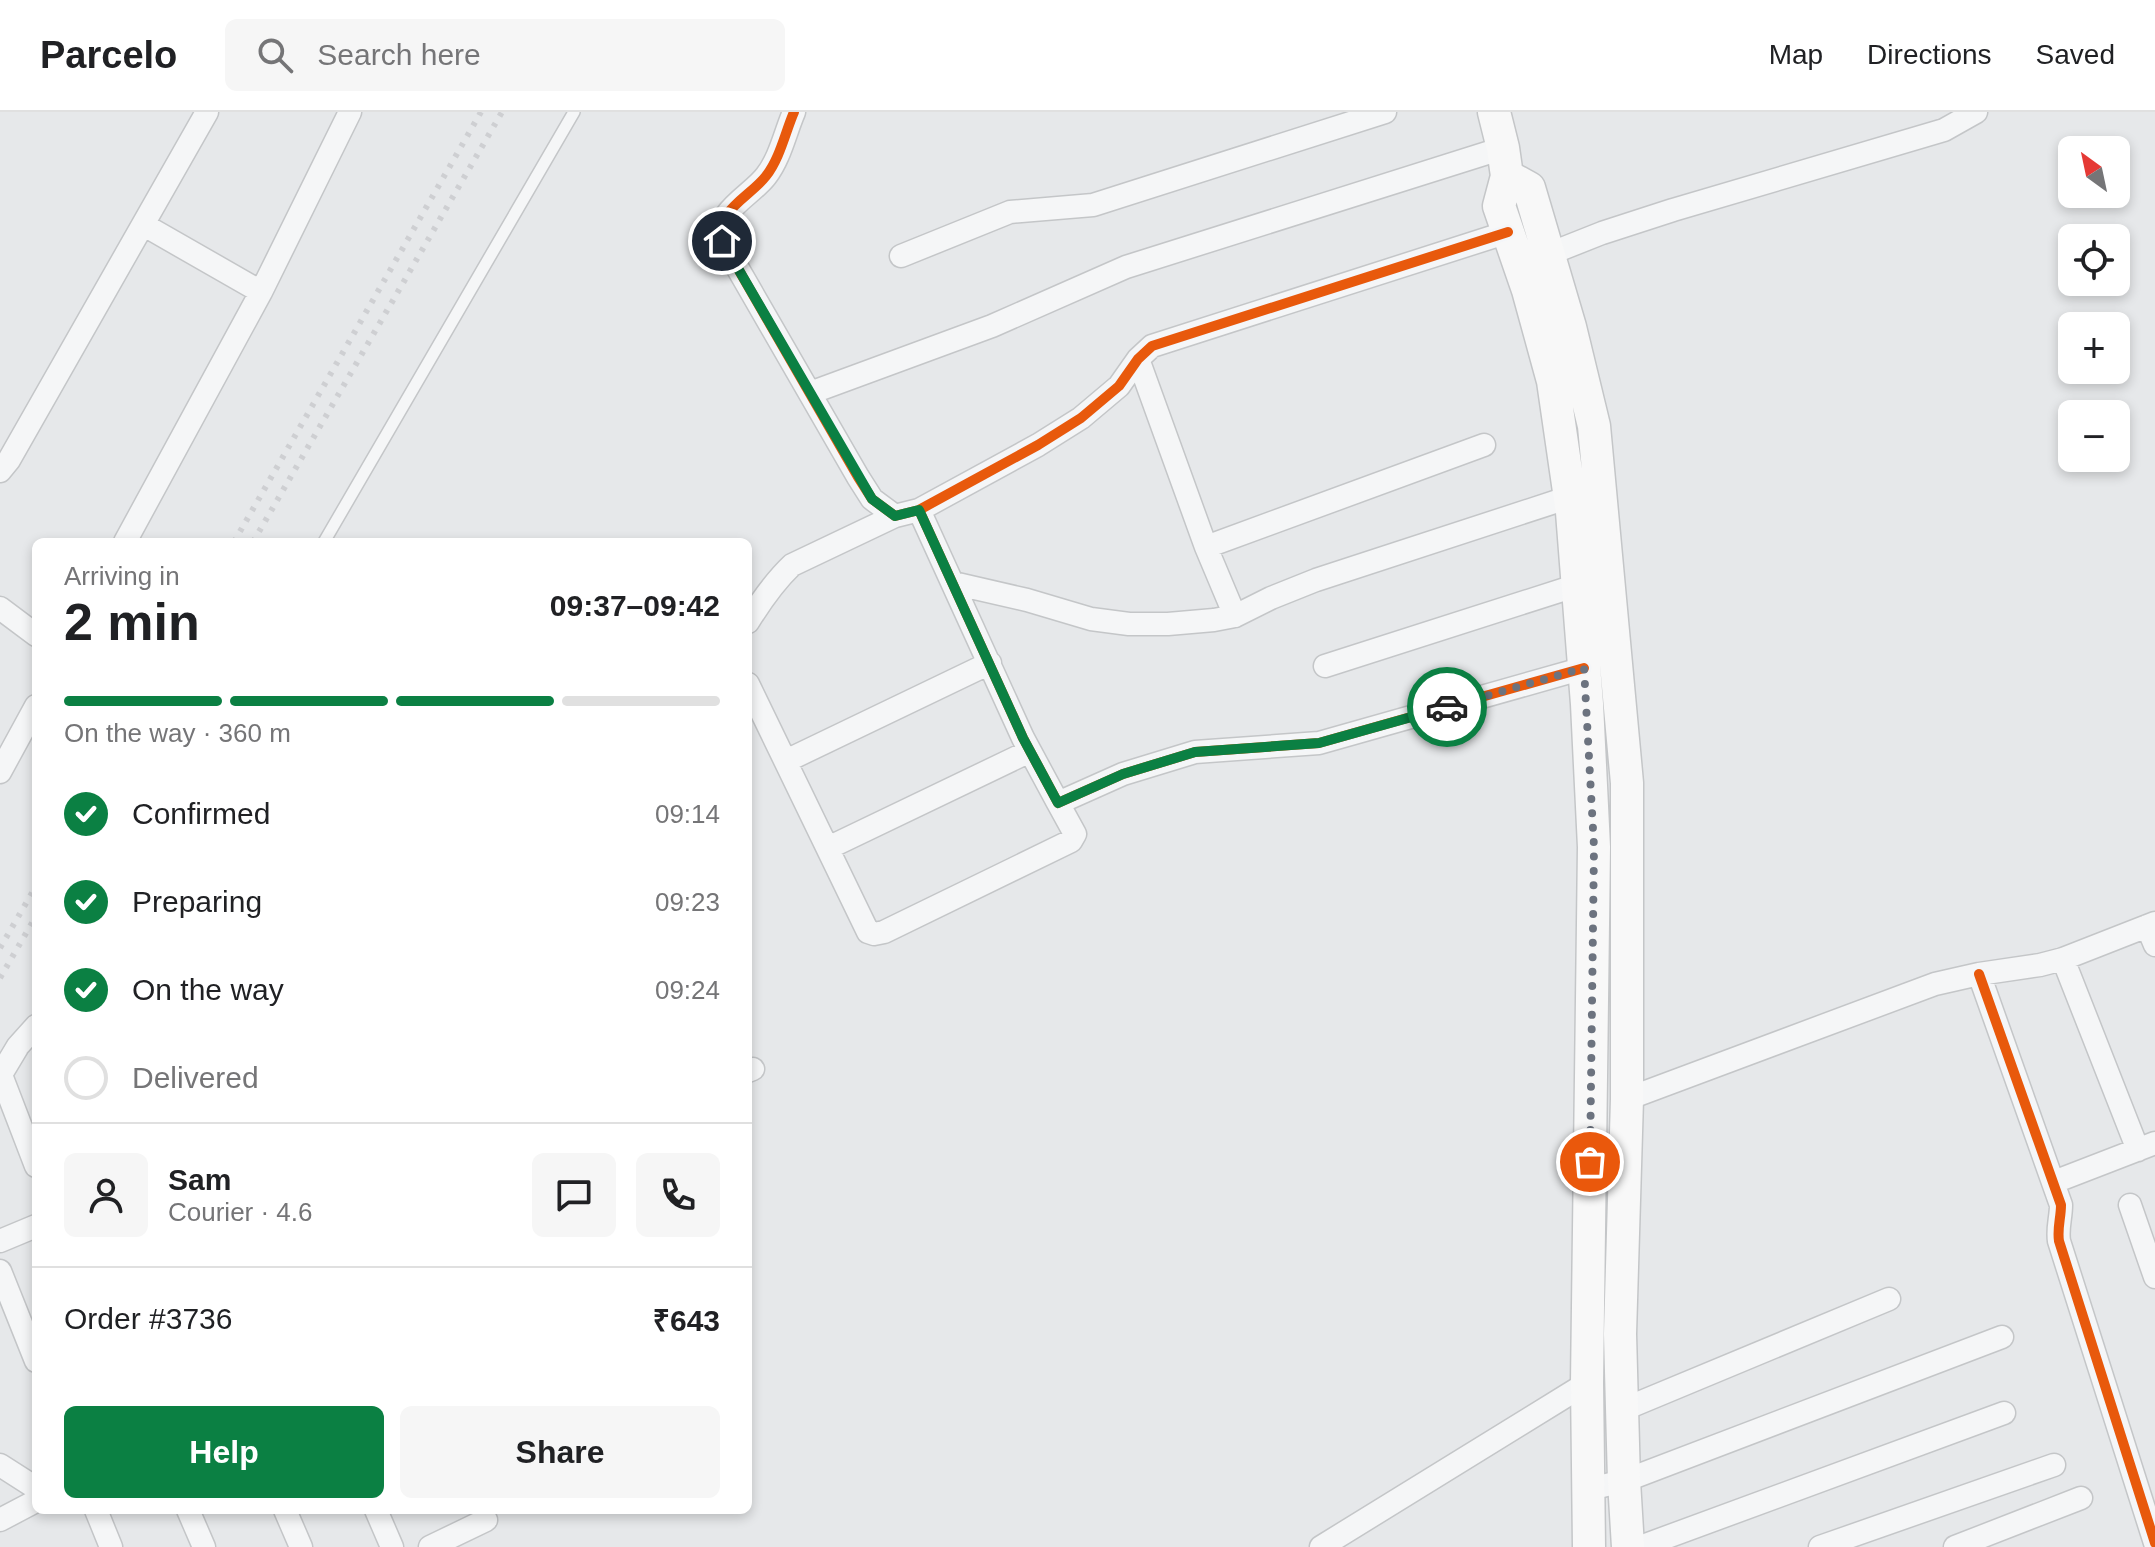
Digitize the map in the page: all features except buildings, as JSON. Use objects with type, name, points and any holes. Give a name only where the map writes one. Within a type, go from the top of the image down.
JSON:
[{"type":"main road","points":[[1494,112],[1505,162],[1499,206],[1528,290],[1553,381],[1570,497],[1584,668],[1594,847],[1587,1383],[1589,1547]]},
{"type":"main road","points":[[1505,162],[1529,188],[1570,327],[1594,426],[1607,548],[1627,783],[1627,1099],[1620,1334],[1628,1547]]},
{"type":"street","points":[[0,471],[16,449],[207,112]]},
{"type":"street","points":[[794,112],[767,175],[729,211],[719,231],[872,499],[895,516]]},
{"type":"street","points":[[901,256],[1010,212],[1093,205],[1385,112]]},
{"type":"street","points":[[1549,254],[1673,210],[1944,130],[1976,112]]},
{"type":"street","points":[[127,538],[261,292],[348,113]]},
{"type":"street","points":[[810,393],[992,326],[1126,267],[1505,162]]},
{"type":"street","points":[[144,225],[261,292]]},
{"type":"street","points":[[752,615],[792,565],[895,516],[919,510],[1081,418],[1119,386],[1138,359],[1152,346],[1508,232]]},
{"type":"street","points":[[1138,359],[1206,547],[1235,616]]},
{"type":"street","points":[[1206,547],[1484,445]]},
{"type":"street","points":[[953,583],[1091,619],[1129,624],[1168,624],[1235,616],[1316,580],[1570,497]]},
{"type":"street","points":[[752,692],[868,932],[884,932],[1071,841],[1075,834],[1030,751],[919,510]]},
{"type":"street","points":[[1325,666],[1578,585]]},
{"type":"street","points":[[0,608],[32,632]]},
{"type":"street","points":[[786,761],[990,663]]},
{"type":"street","points":[[1058,803],[1123,774],[1195,752],[1319,743],[1584,668]]},
{"type":"street","points":[[0,772],[32,713]]},
{"type":"street","points":[[828,848],[1030,751]]},
{"type":"street","points":[[1627,1099],[1935,984],[1979,974],[2024,969],[2152,931]]},
{"type":"street","points":[[2054,1182],[2147,1146],[2063,959]]},
{"type":"street","points":[[1979,974],[2061,1205],[2057,1233],[2059,1241],[2151,1542]]},
{"type":"street","points":[[32,1030],[18,1046],[0,1076],[32,1156]]},
{"type":"street","points":[[2130,1205],[2155,1277]]},
{"type":"street","points":[[0,1241],[32,1228]]},
{"type":"street","points":[[0,1271],[32,1351]]},
{"type":"street","points":[[1622,1410],[1889,1299]]},
{"type":"street","points":[[1589,1489],[1624,1481],[2002,1337]]},
{"type":"street","points":[[1321,1547],[1587,1383]]},
{"type":"street","points":[[1640,1547],[2004,1413]]},
{"type":"street","points":[[0,1465],[32,1485]]},
{"type":"street","points":[[1820,1547],[2054,1465]]},
{"type":"street","points":[[1955,1547],[1985,1541],[2081,1498]]},
{"type":"street","points":[[0,1520],[32,1503]]},
{"type":"street","points":[[98,1514],[111,1547]]},
{"type":"street","points":[[190,1514],[204,1547]]},
{"type":"street","points":[[287,1514],[301,1547]]},
{"type":"street","points":[[378,1514],[392,1547]]},
{"type":"street","points":[[430,1547],[486,1520]]},
{"type":"lane","points":[[326,538],[574,112]]},
{"type":"railway","points":[[236,538],[481,112]]},
{"type":"railway","points":[[255,538],[502,112]]},
{"type":"railway","points":[[0,948],[32,893]]},
{"type":"railway","points":[[0,978],[32,923]]},
{"type":"cycle path","points":[[794,112],[771,169],[723,221],[722,241],[858,477],[872,499],[895,516],[919,510],[1081,418],[1119,386],[1138,359],[1152,346],[1508,232]]},
{"type":"cycle path","points":[[919,510],[1023,738],[1058,803],[1123,774],[1195,752],[1319,743],[1584,668]]},
{"type":"cycle path","points":[[1979,974],[2061,1205],[2059,1241],[2155,1543]]},
{"type":"way so far","points":[[1447,707],[1584,668],[1594,847],[1590,1162]]},
{"type":"route","points":[[722,241],[872,499],[895,516],[919,510],[1023,738],[1058,803],[1123,774],[1195,752],[1319,743],[1447,707]]}]
